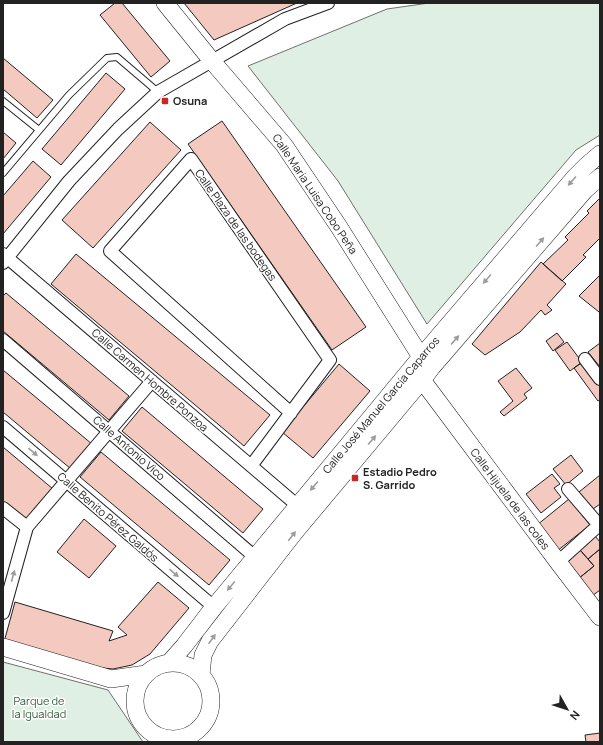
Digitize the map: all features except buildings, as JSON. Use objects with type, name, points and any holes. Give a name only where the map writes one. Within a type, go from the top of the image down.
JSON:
[{"type":"street","name":"Calle Maria Luisa Cobo Peña","points":[[165,3],[212,61],[284,145],[339,227],[420,357]]},
{"type":"street","points":[[4,258],[69,181],[118,129],[158,92],[285,19],[328,3]]},
{"type":"street","name":"Calle José Manuel García Caparros","points":[[169,663],[420,357],[575,177],[600,154]]},
{"type":"street","name":"Calle Plaza de las bodegas","points":[[251,466],[291,413],[330,360],[191,159],[110,251],[291,413]]},
{"type":"street","name":"Calle José Manuel García Caparros","points":[[201,675],[203,655],[210,641],[294,533],[432,367],[585,190],[600,177]]},
{"type":"street","name":"Calle Carmen Hombre Ponzoa","points":[[4,258],[298,506]]},
{"type":"street","name":"Calle Antonio Vico","points":[[3,340],[255,557]]},
{"type":"street","points":[[585,359],[600,378]]},
{"type":"street","name":"Calle Hijuela de las coles","points":[[422,380],[558,562],[597,607]]},
{"type":"street","points":[[3,613],[27,527],[152,382]]},
{"type":"street","name":"Calle Benito Pérez Galdós","points":[[3,427],[214,607]]},
{"type":"street","points":[[558,562],[598,529],[568,489]]},
{"type":"street","points":[[3,508],[27,527]]},
{"type":"street","points":[[3,647],[111,679],[146,674]]},
{"type":"street","points":[[169,663],[181,664],[192,668],[201,675],[208,686],[211,699],[209,712],[203,723],[194,732],[182,738],[169,740],[157,736],[146,728],[138,718],[135,705],[135,694],[139,683],[146,674],[157,666],[169,663]]},
{"type":"street","points":[[111,679],[135,705]]},
{"type":"lane","points":[[3,173],[69,95],[107,58],[117,57],[158,92]]},
{"type":"lane","points":[[3,101],[39,130]]},
{"type":"green space","points":[[429,3],[600,3],[600,135],[576,150],[427,324],[338,181],[248,66],[387,9]]},
{"type":"green space","name":"Parque de la Igualdad","points":[[3,662],[108,690],[143,742],[3,742]]},
{"type":"place","name":"Osuna","points":[[165,101]]},
{"type":"place","name":"Estadio Pedro S. Garrido","points":[[355,478]]}]
